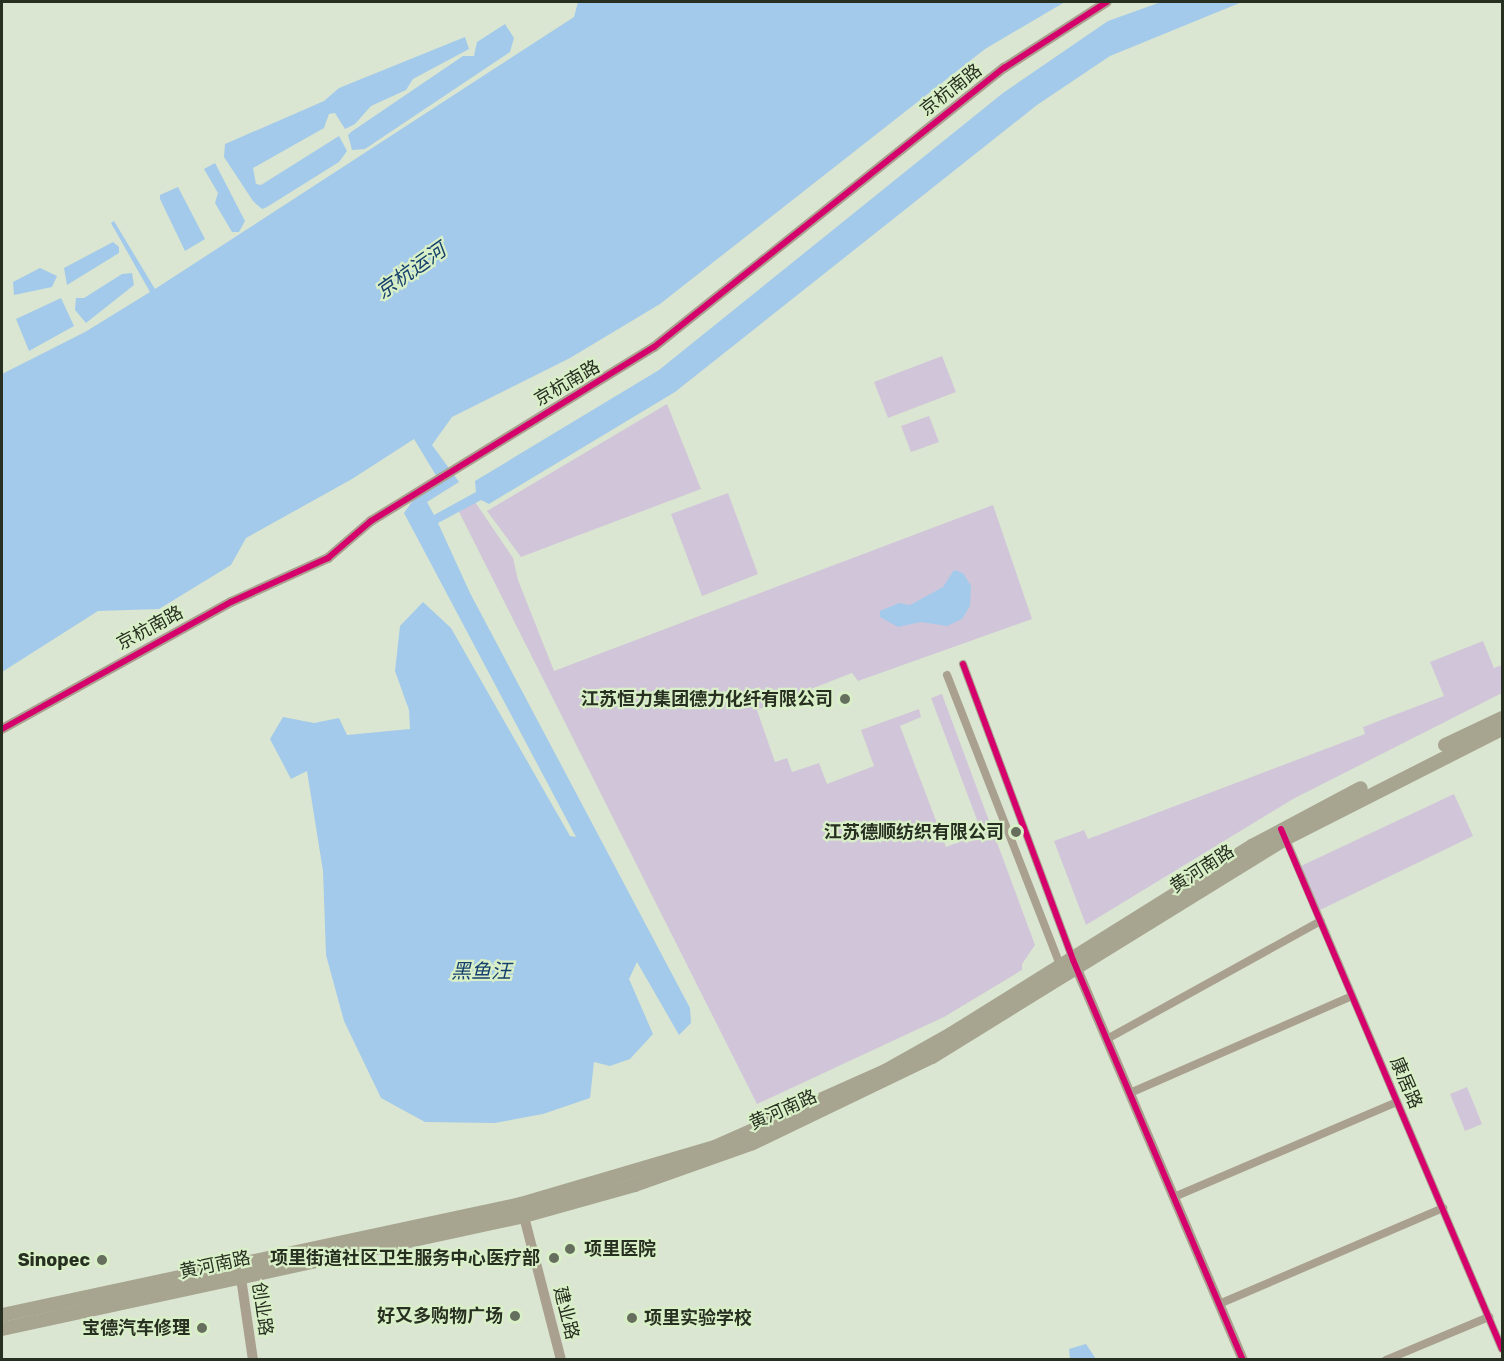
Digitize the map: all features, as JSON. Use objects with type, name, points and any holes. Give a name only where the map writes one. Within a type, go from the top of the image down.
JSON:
[{"type":"main road","name":"黄河南路","points":[[2,1329],[241,1278],[522,1210],[685,1158],[810,1106],[904,1060],[1075,965],[1283,834],[1503,718]]},
{"type":"main road","name":"黄河南路","points":[[1283,834],[1503,729]]},
{"type":"main road","name":"黄河南路","points":[[2,1315],[238,1263],[522,1210]]},
{"type":"street","name":"京杭南路","points":[[2,729],[231,602],[328,558],[372,521],[654,347],[1004,68],[1107,2]]},
{"type":"street","points":[[963,664],[1075,965],[1243,1359]]},
{"type":"street","points":[[947,675],[1063,972]]},
{"type":"street","name":"康居路","points":[[1283,834],[1503,1349]]},
{"type":"street","points":[[1107,1039],[1321,921]]},
{"type":"street","points":[[1130,1093],[1352,996]]},
{"type":"street","points":[[1174,1197],[1397,1102]]},
{"type":"street","points":[[1219,1304],[1443,1208]]},
{"type":"street","name":"建业路","points":[[522,1210],[561,1359]]},
{"type":"street","name":"创业路","points":[[238,1263],[253,1359]]},
{"type":"street","points":[[1386,1359],[1489,1317]]},
{"type":"shaded area","points":[[942,356],[956,392],[888,418],[874,382]]},
{"type":"shaded area","points":[[667,404],[701,489],[521,557],[487,511]]},
{"type":"shaded area","points":[[929,416],[939,442],[911,452],[901,426]]},
{"type":"shaded area","points":[[728,493],[758,574],[702,596],[671,514]]},
{"type":"shaded area","points":[[471,496],[513,558],[518,580],[554,671],[993,505],[1032,619],[858,681],[852,673],[757,710],[775,762],[787,758],[792,772],[819,763],[827,784],[874,766],[861,730],[919,709],[921,717],[900,726],[946,847],[982,833],[931,698],[942,694],[1035,945],[1022,964],[1022,970],[944,1017],[757,1104],[455,504]]},
{"type":"shaded area","points":[[1483,641],[1494,668],[1502,665],[1502,693],[1293,799],[1086,925],[1054,841],[1084,830],[1088,839],[1365,734],[1363,727],[1444,696],[1430,662]]},
{"type":"shaded area","points":[[1454,794],[1473,836],[1320,910],[1301,866]]},
{"type":"shaded area","points":[[1467,1087],[1482,1124],[1465,1131],[1450,1094]]},
{"type":"water","points":[[578,2],[1065,2],[985,49],[660,304],[570,358],[452,417],[432,445],[459,482],[427,502],[434,515],[476,492],[475,481],[659,370],[1003,93],[1108,21],[1161,2],[1242,2],[1110,56],[1037,105],[675,392],[489,504],[481,500],[438,523],[470,593],[690,1008],[691,1023],[679,1035],[637,962],[629,979],[653,1034],[630,1059],[610,1066],[594,1062],[590,1098],[543,1114],[495,1123],[425,1122],[381,1098],[344,1021],[326,955],[323,871],[307,771],[291,779],[270,739],[283,717],[314,723],[339,718],[347,735],[410,729],[409,710],[395,671],[400,626],[423,602],[451,628],[570,836],[576,837],[404,513],[416,496],[440,482],[414,439],[352,479],[246,538],[231,565],[159,609],[98,611],[2,672],[2,374],[85,332],[150,292],[111,223],[114,221],[155,289],[574,17]]},
{"type":"water","points":[[505,24],[514,38],[510,52],[365,149],[352,150],[348,135],[351,132],[463,56],[474,56],[477,42]]},
{"type":"water","points":[[465,37],[469,49],[413,79],[406,90],[371,106],[355,124],[345,129],[335,113],[329,114],[324,128],[253,168],[256,184],[261,185],[339,136],[347,151],[339,162],[267,207],[262,209],[253,201],[224,157],[225,144],[324,101],[339,88]]},
{"type":"water","points":[[215,163],[245,221],[239,232],[232,232],[215,203],[218,193],[204,169]]},
{"type":"water","points":[[178,187],[205,239],[185,251],[160,199],[160,195]]},
{"type":"water","points":[[113,242],[119,247],[119,253],[67,285],[64,268]]},
{"type":"water","points":[[40,268],[57,276],[52,287],[14,295],[13,282]]},
{"type":"water","points":[[132,273],[134,285],[86,323],[75,310],[76,298],[84,298],[122,274]]},
{"type":"water","points":[[61,298],[74,326],[29,351],[16,319]]},
{"type":"water","points":[[954,570],[963,573],[971,586],[970,606],[962,619],[947,626],[921,622],[898,627],[880,617],[880,611],[899,603],[910,605],[943,587]]},
{"type":"water","points":[[1086,1344],[1096,1359],[1070,1359],[1069,1349]]},
{"type":"cycle path","points":[[2,729],[231,602],[328,558],[371,521],[654,347],[1004,68],[1107,2]]},
{"type":"cycle path","points":[[963,664],[1073,960],[1243,1360]]},
{"type":"cycle path","points":[[1281,829],[1502,1349]]},
{"type":"place","name":"江苏恒力集团德力化纤有限公司","points":[[845,699]]},
{"type":"place","name":"江苏德顺纺织有限公司","points":[[1016,832]]},
{"type":"place","name":"项里医院","points":[[570,1249]]},
{"type":"place","name":"项里街道社区卫生服务中心医疗部","points":[[554,1258]]},
{"type":"place","name":"Sinopec","points":[[102,1260]]},
{"type":"place","name":"好又多购物广场","points":[[515,1316]]},
{"type":"place","name":"项里实验学校","points":[[632,1318]]},
{"type":"place","name":"宝德汽车修理","points":[[202,1328]]},
{"type":"water label","name":"京杭运河","points":[[411,271]]},
{"type":"water label","name":"黑鱼汪","points":[[481,971]]}]
